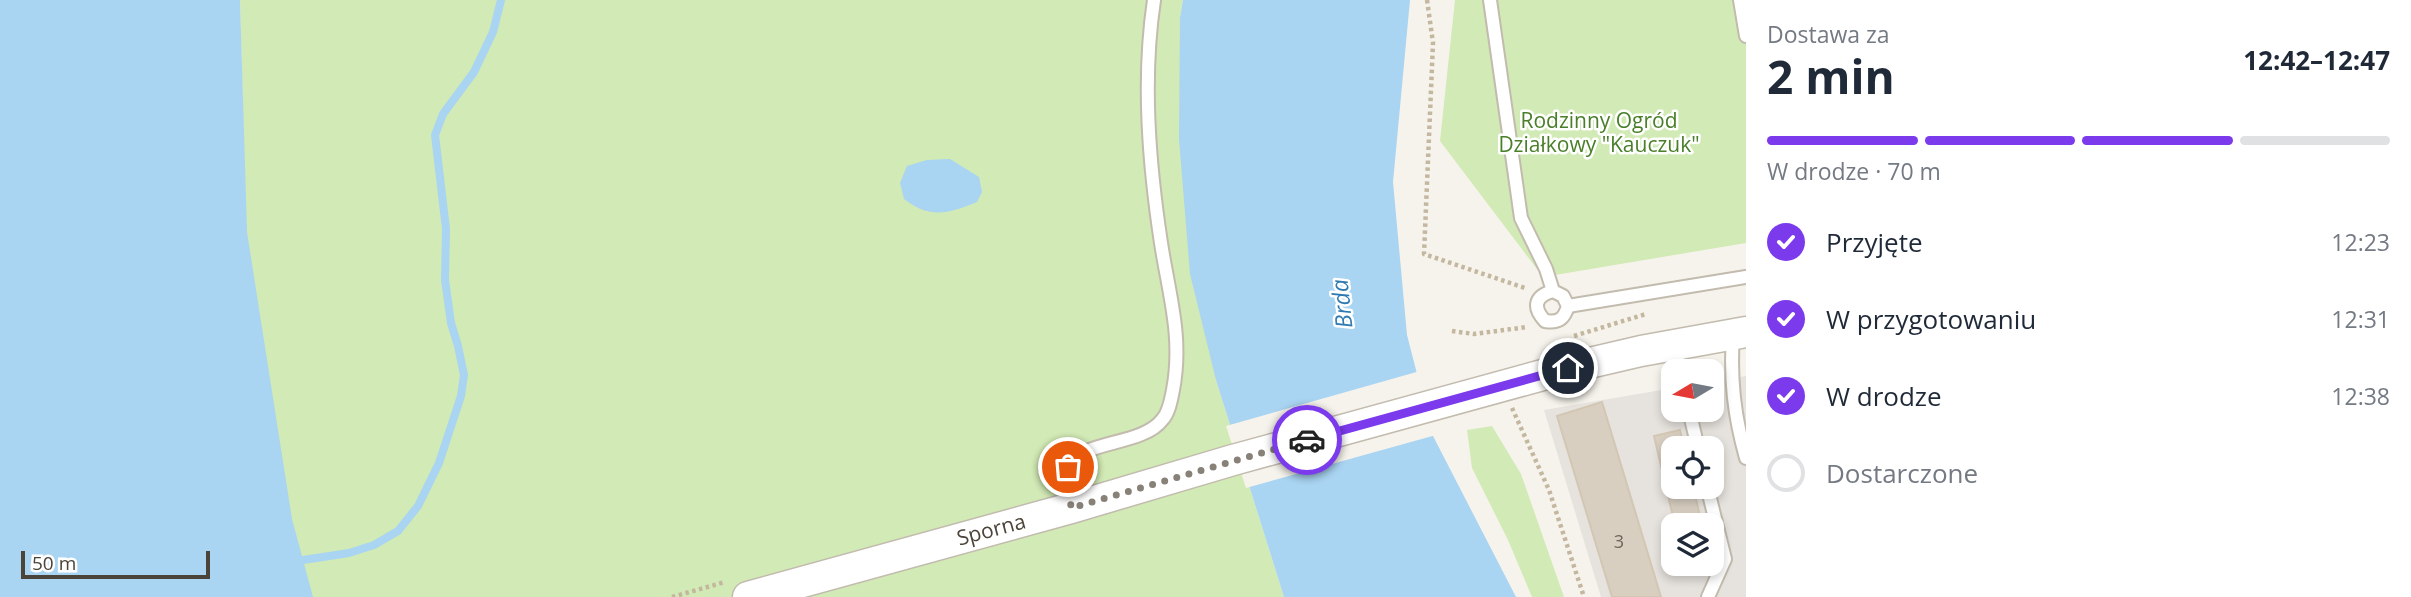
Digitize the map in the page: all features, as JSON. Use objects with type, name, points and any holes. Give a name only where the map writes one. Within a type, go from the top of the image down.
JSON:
[{"type":"street","points":[[1677,358],[1739,333]]},
{"type":"street","name":"Sporna","points":[[748,597],[1602,359],[1677,358]]},
{"type":"lane","points":[[1071,508],[1068,467],[1077,454],[1144,434],[1155,427],[1164,419],[1173,389],[1177,350],[1175,315],[1160,230],[1151,152],[1148,84],[1154,0]]},
{"type":"lane","points":[[1490,0],[1521,218],[1546,269],[1548,292],[1537,303],[1537,314],[1545,321],[1556,323],[1565,317],[1568,306],[1563,296],[1548,292]]},
{"type":"lane","points":[[1740,0],[1746,36]]},
{"type":"lane","points":[[1568,306],[1746,277]]},
{"type":"lane","points":[[1739,333],[1731,372],[1735,411],[1746,458]]},
{"type":"lane","points":[[1709,597],[1725,559],[1710,499]]},
{"type":"path","points":[[1427,0],[1433,43],[1424,254],[1548,292]]},
{"type":"path","points":[[1572,337],[1657,311]]},
{"type":"path","points":[[1452,331],[1474,334],[1528,327],[1545,321]]},
{"type":"path","points":[[1528,327],[1532,339]]},
{"type":"path","points":[[1511,406],[1549,490],[1584,597]]},
{"type":"shaded area","points":[[1746,376],[1746,597],[1601,597],[1544,410],[1661,390],[1661,422],[1724,422],[1724,380]]},
{"type":"green space","points":[[240,0],[1183,0],[1180,17],[1216,380],[1284,597],[204,597],[243,433],[243,115]]},
{"type":"green space","name":"Rodzinny Ogród Działkowy \"Kauczuk\"","points":[[1455,0],[1746,0],[1746,243],[1543,277],[1440,141]]},
{"type":"green space","points":[[1492,426],[1521,474],[1564,597],[1532,597],[1508,540],[1472,468],[1467,430]]},
{"type":"water","points":[[0,0],[240,0],[247,232],[292,519],[313,597],[0,597]]},
{"type":"water","name":"Brda","points":[[1183,0],[1410,0],[1393,182],[1407,335],[1433,436],[1516,597],[1284,597],[1216,380],[1190,274],[1179,139],[1180,17]]},
{"type":"water","points":[[950,159],[979,177],[982,192],[977,202],[948,212],[931,212],[922,210],[904,199],[900,183],[907,166],[927,160]]},
{"type":"pier","points":[[1420,371],[1436,435],[1246,488],[1226,426]]},
{"type":"building","points":[[1602,402],[1661,597],[1612,597],[1557,416]]},
{"type":"building","points":[[1680,430],[1681,436],[1661,436],[1661,466],[1654,436]]},
{"type":"building","points":[[1669,499],[1696,499],[1699,513],[1672,513]]},
{"type":"waterway","points":[[303,560],[349,553],[374,545],[398,531],[418,506],[439,463],[461,396],[464,375],[451,323],[445,280],[446,229],[435,135],[443,114],[474,72],[493,32],[501,0]]},
{"type":"way so far","points":[[1068,467],[1071,508],[1307,440]]},
{"type":"route","points":[[1307,440],[1568,368]]}]
